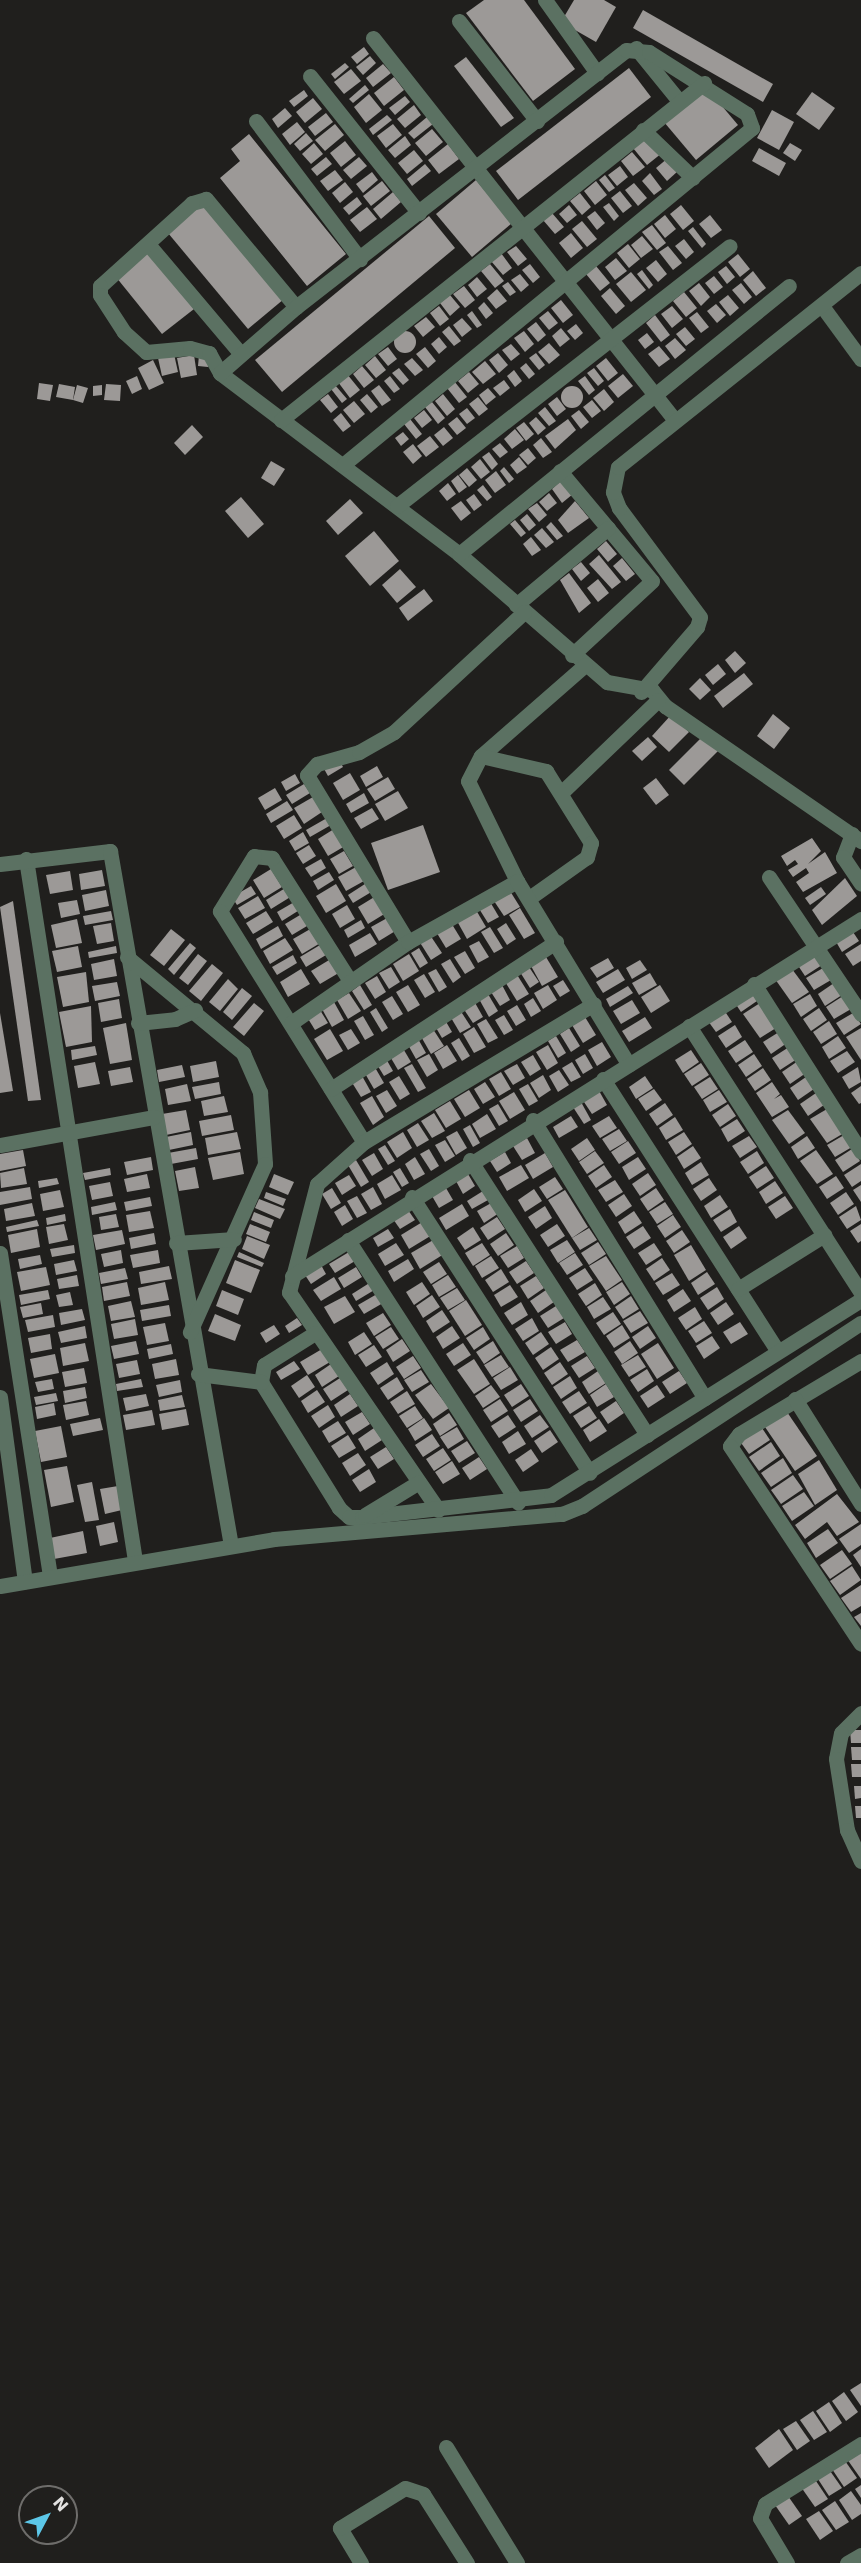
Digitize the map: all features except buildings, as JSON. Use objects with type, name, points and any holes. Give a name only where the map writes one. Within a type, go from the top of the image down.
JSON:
[{"type":"street","points":[[545,0],[597,73]]},
{"type":"street","points":[[459,21],[537,120]]},
{"type":"street","points":[[373,38],[474,171],[657,394],[675,420]]},
{"type":"street","points":[[220,373],[296,307],[474,171],[597,73],[636,48]]},
{"type":"street","points":[[344,464],[752,128],[747,114],[704,83],[636,48]]},
{"type":"street","points":[[636,48],[679,101]]},
{"type":"street","points":[[310,76],[419,213]]},
{"type":"street","points":[[281,420],[519,226],[704,83]]},
{"type":"street","points":[[256,121],[360,259]]},
{"type":"street","points":[[643,130],[693,178]]},
{"type":"street","points":[[296,307],[206,199],[192,203],[100,286],[100,295],[124,332],[147,352],[190,348],[209,353],[220,373],[281,420],[344,464],[459,554],[607,682],[641,692],[652,690],[658,700],[856,837],[843,857],[861,884]]},
{"type":"street","points":[[148,244],[241,354]]},
{"type":"street","points":[[397,506],[614,341],[730,246]]},
{"type":"street","points":[[641,692],[699,622],[697,609],[619,508],[613,480],[630,455],[861,273]]},
{"type":"street","points":[[459,554],[789,286]]},
{"type":"street","points":[[822,306],[861,359]]},
{"type":"street","points":[[560,471],[652,581]]},
{"type":"street","points":[[408,942],[307,775],[317,765],[359,752],[394,732],[520,608],[608,528]]},
{"type":"street","points":[[572,654],[660,572],[658,557]]},
{"type":"street","points":[[585,665],[481,756],[468,781],[517,881],[594,1004],[629,1065]]},
{"type":"street","points":[[561,793],[658,700]]},
{"type":"street","points":[[481,756],[540,767],[561,793],[592,850],[529,898]]},
{"type":"street","points":[[0,864],[26,859],[110,851],[190,1332],[231,1545]]},
{"type":"street","points":[[350,981],[272,858],[255,856],[220,911],[364,1142]]},
{"type":"street","points":[[26,859],[72,1134],[135,1561]]},
{"type":"street","points":[[769,877],[861,1014]]},
{"type":"street","points":[[291,1023],[408,942],[517,881]]},
{"type":"street","points":[[292,1276],[533,1120],[629,1065],[754,984],[861,919]]},
{"type":"street","points":[[331,1089],[556,942]]},
{"type":"street","points":[[127,957],[195,1010],[243,1053],[260,1092],[265,1164],[234,1239],[190,1332]]},
{"type":"street","points":[[754,984],[861,1152]]},
{"type":"street","points":[[438,1510],[290,1294],[292,1276],[317,1184],[364,1142],[594,1004]]},
{"type":"street","points":[[138,1023],[175,1019],[195,1010]]},
{"type":"street","points":[[689,1026],[861,1293]]},
{"type":"street","points":[[603,1079],[777,1350]]},
{"type":"street","points":[[0,1145],[72,1134],[154,1117]]},
{"type":"street","points":[[533,1120],[705,1398]]},
{"type":"street","points":[[470,1160],[646,1436]]},
{"type":"street","points":[[412,1197],[590,1473]]},
{"type":"street","points":[[738,1288],[824,1234]]},
{"type":"street","points":[[176,1244],[234,1239]]},
{"type":"street","points":[[348,1240],[518,1503]]},
{"type":"street","points":[[0,1253],[50,1575]]},
{"type":"street","points":[[0,1586],[50,1575],[231,1545],[406,1520],[438,1510],[518,1503],[559,1492],[777,1350],[861,1300]]},
{"type":"street","points":[[828,1319],[839,1336]]},
{"type":"street","points":[[315,1332],[264,1365],[261,1382],[339,1508],[349,1517],[406,1520],[533,1520],[571,1511],[861,1323]]},
{"type":"street","points":[[810,1330],[821,1348]]},
{"type":"street","points":[[861,1361],[739,1434],[731,1449],[861,1644]]},
{"type":"street","points":[[198,1374],[261,1382]]},
{"type":"street","points":[[0,1397],[25,1581]]},
{"type":"street","points":[[795,1399],[861,1504]]},
{"type":"street","points":[[362,1517],[419,1482]]},
{"type":"street","points":[[559,1492],[571,1511]]},
{"type":"street","points":[[861,1713],[841,1732],[836,1759],[847,1830],[861,1861]]},
{"type":"street","points":[[787,2563],[760,2518],[765,2504],[861,2444]]},
{"type":"street","points":[[446,2447],[517,2563]]},
{"type":"street","points":[[362,2563],[340,2528],[405,2488],[423,2494],[467,2563]]},
{"type":"street","points":[[846,2563],[861,2555]]}]
